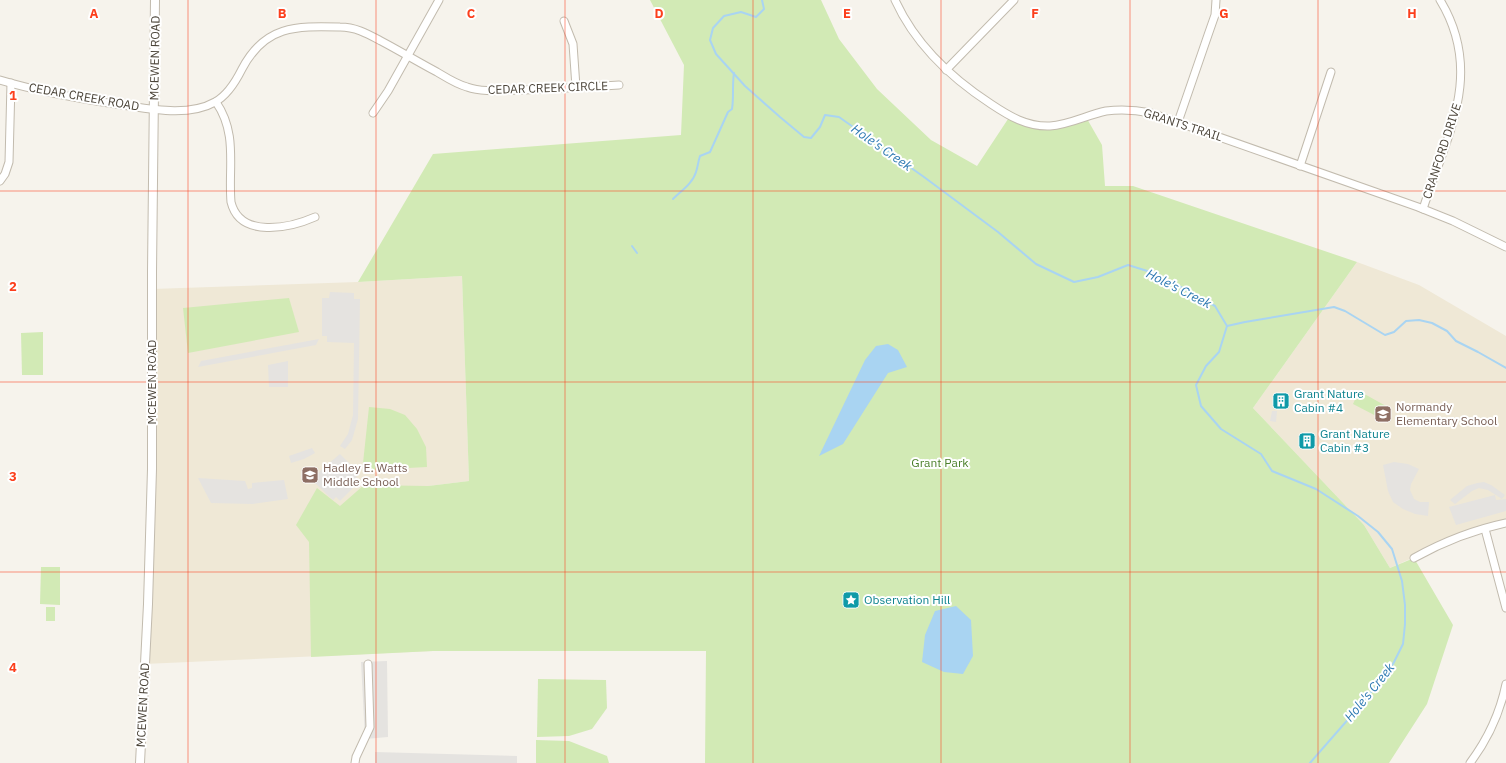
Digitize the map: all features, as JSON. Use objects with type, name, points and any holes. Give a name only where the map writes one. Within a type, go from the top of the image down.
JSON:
[{"type":"street","name":"MCEWEN ROAD","points":[[140,763],[148,604],[152,469],[152,265],[155,0]]},
{"type":"street","points":[[374,113],[439,0]]},
{"type":"street","name":"GRANTS TRAIL","points":[[895,0],[905,19],[919,39],[946,70],[987,102],[1010,116],[1029,124],[1050,126],[1106,112],[1127,110],[1151,113],[1423,209],[1466,227],[1506,247]]},
{"type":"street","points":[[946,70],[1014,0]]},
{"type":"street","points":[[1178,122],[1215,15],[1216,0]]},
{"type":"street","name":"CRANFORD DRIVE","points":[[1423,209],[1457,112],[1461,82],[1460,57],[1456,36],[1440,0]]},
{"type":"street","points":[[564,21],[572,44],[576,87]]},
{"type":"street","name":"CEDAR CREEK ROAD","points":[[0,80],[61,96],[154,109],[198,109],[216,102],[230,88],[248,59],[260,43],[267,38],[286,30],[342,27],[363,31],[434,71]]},
{"type":"street","name":"CEDAR CREEK CIRCLE","points":[[434,71],[457,84],[480,90],[619,85]]},
{"type":"street","points":[[1300,166],[1332,72]]},
{"type":"street","points":[[0,181],[5,174],[9,162],[11,83]]},
{"type":"street","points":[[216,102],[224,115],[230,134],[231,202],[235,213],[239,218],[256,227],[286,226],[300,223],[315,217]]},
{"type":"street","points":[[1414,558],[1447,541],[1468,533],[1506,523]]},
{"type":"street","points":[[1485,529],[1506,608]]},
{"type":"street","points":[[355,763],[356,757],[370,727],[368,664]]},
{"type":"street","points":[[1470,763],[1486,740],[1500,708],[1506,684]]},
{"type":"shaded area","name":"Normandy Elementary School","points":[[1357,262],[1419,285],[1506,336],[1506,523],[1468,533],[1390,568],[1364,525],[1253,408]]},
{"type":"shaded area","name":"Hadley E. Watts Middle School","points":[[462,276],[469,481],[428,486],[433,651],[144,664],[152,289],[358,282]]},
{"type":"shaded area","points":[[330,292],[354,293],[354,299],[360,299],[358,419],[352,440],[345,449],[340,446],[348,434],[353,415],[354,343],[327,342],[327,336],[322,336],[322,298],[329,298]]},
{"type":"shaded area","points":[[319,339],[316,345],[198,367],[201,361]]},
{"type":"shaded area","points":[[288,361],[288,387],[269,387],[268,365]]},
{"type":"shaded area","points":[[1272,411],[1277,411],[1276,422],[1270,421]]},
{"type":"shaded area","points":[[312,448],[315,453],[304,459],[291,463],[289,456]]},
{"type":"shaded area","points":[[340,454],[359,473],[356,477],[360,481],[340,501],[336,497],[333,500],[313,481],[321,470]]},
{"type":"shaded area","points":[[1394,462],[1408,464],[1419,469],[1411,484],[1410,490],[1414,499],[1420,502],[1429,502],[1428,516],[1415,514],[1403,509],[1393,502],[1388,491],[1383,465]]},
{"type":"shaded area","points":[[198,478],[245,481],[248,489],[252,488],[252,483],[284,480],[288,499],[253,504],[211,503]]},
{"type":"shaded area","points":[[1484,482],[1505,495],[1502,499],[1488,490],[1479,488],[1472,491],[1455,504],[1450,500],[1467,486]]},
{"type":"shaded area","points":[[1495,495],[1496,500],[1506,499],[1506,511],[1456,525],[1449,507]]},
{"type":"shaded area","points":[[387,661],[388,737],[365,739],[361,662]]},
{"type":"shaded area","points":[[375,752],[517,756],[517,763],[375,763]]},
{"type":"green space","name":"Grant Park","points":[[650,0],[821,0],[839,39],[877,89],[931,140],[977,166],[1010,116],[1039,126],[1086,117],[1102,145],[1105,186],[1133,186],[1357,262],[1253,408],[1364,525],[1390,568],[1414,558],[1453,625],[1427,704],[1389,763],[705,763],[706,651],[433,651],[311,657],[309,542],[296,525],[317,488],[340,506],[364,485],[428,486],[469,481],[462,276],[358,282],[433,154],[681,135],[684,65]]},
{"type":"green space","points":[[289,298],[299,332],[188,353],[183,308]]},
{"type":"green space","points":[[43,332],[43,375],[22,375],[21,333]]},
{"type":"green space","points":[[1359,391],[1386,406],[1380,418],[1353,404]]},
{"type":"green space","points":[[369,407],[390,409],[405,415],[417,429],[426,447],[427,467],[370,470],[363,463]]},
{"type":"green space","points":[[41,567],[60,567],[60,605],[40,604]]},
{"type":"green space","points":[[46,607],[55,607],[55,621],[46,621]]},
{"type":"green space","points":[[538,679],[606,680],[607,708],[592,729],[569,736],[537,737]]},
{"type":"green space","points":[[536,740],[569,741],[607,756],[609,763],[536,763]]},
{"type":"water","points":[[888,344],[898,350],[907,367],[888,373],[843,444],[819,456],[865,360],[876,346]]},
{"type":"water","points":[[956,606],[971,620],[973,656],[963,674],[944,672],[922,662],[925,635],[935,611]]},
{"type":"waterway","name":"Hole's Creek","points":[[762,0],[764,9],[756,17],[741,12],[724,16],[713,28],[710,40],[716,54],[745,86],[780,117],[804,137],[811,138],[820,127],[825,115],[839,117],[998,232],[1036,264],[1074,282],[1098,277],[1128,265],[1157,274],[1215,306],[1227,326],[1219,352],[1206,366],[1196,385],[1201,406],[1221,429],[1261,454],[1272,471],[1316,489],[1358,516],[1378,532],[1392,549],[1402,581],[1405,605],[1403,644],[1393,664],[1365,700],[1310,763]]},
{"type":"waterway","points":[[673,199],[692,180],[696,172],[700,156],[710,152],[728,112],[732,109],[734,73]]},
{"type":"waterway","points":[[632,246],[637,253]]},
{"type":"waterway","points":[[1227,326],[1334,307],[1345,311],[1385,335],[1394,332],[1406,321],[1419,320],[1432,323],[1447,331],[1456,341],[1506,368]]},
{"type":"place","name":"Grant Nature Cabin #4","points":[[1281,401]]},
{"type":"place","name":"Normandy Elementary School","points":[[1383,414]]},
{"type":"place","name":"Grant Nature Cabin #3","points":[[1307,441]]},
{"type":"place","name":"Hadley E. Watts Middle School","points":[[310,475]]},
{"type":"place","name":"Observation Hill","points":[[851,600]]}]
